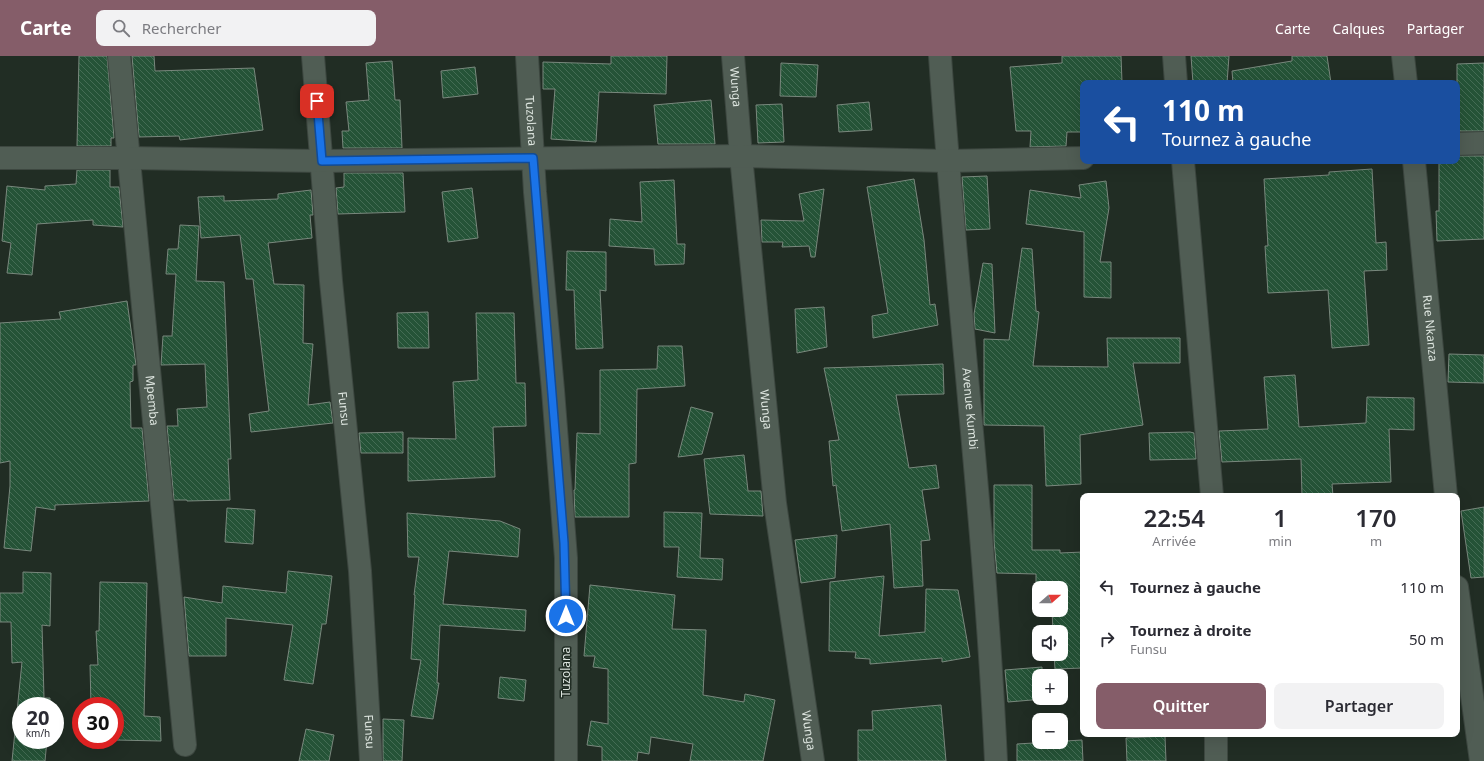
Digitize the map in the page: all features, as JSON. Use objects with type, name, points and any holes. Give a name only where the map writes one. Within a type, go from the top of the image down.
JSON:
[{"type":"street","name":"Mpemba","points":[[119,56],[184,745]]},
{"type":"street","name":"Funsu","points":[[313,56],[331,281],[360,571],[371,761]]},
{"type":"street","name":"Tuzolana","points":[[527,56],[533,158],[566,558],[566,761]]},
{"type":"street","name":"Wunga","points":[[733,56],[740,156],[775,503],[813,761]]},
{"type":"street","name":"Avenue Kumbi","points":[[940,56],[947,161],[976,484],[992,688],[996,761]]},
{"type":"street","points":[[1174,56],[1176,80]]},
{"type":"street","points":[[1403,56],[1406,80]]},
{"type":"street","points":[[1460,144],[1484,143]]},
{"type":"street","points":[[0,158],[129,158],[322,161],[740,156],[947,161],[1080,158]]},
{"type":"street","points":[[1182,164],[1212,493]]},
{"type":"street","name":"Rue Nkanza","points":[[1414,164],[1446,493]]},
{"type":"street","points":[[1460,609],[1481,761]]},
{"type":"street","points":[[1216,737],[1216,761]]},
{"type":"building","points":[[79,56],[107,56],[114,138],[111,138],[111,146],[77,146]]},
{"type":"building","points":[[132,56],[154,56],[155,71],[254,68],[263,130],[180,140],[179,136],[139,137]]},
{"type":"building","points":[[611,56],[667,56],[666,94],[599,92],[596,142],[551,139],[555,89],[543,89],[543,62],[611,64]]},
{"type":"building","points":[[1062,56],[1121,56],[1122,80],[1080,80],[1080,132],[1067,132],[1066,146],[1030,147],[1031,131],[1016,131],[1010,67],[1062,63]]},
{"type":"building","points":[[1191,56],[1229,56],[1227,80],[1193,80]]},
{"type":"building","points":[[1292,56],[1327,56],[1331,80],[1233,80],[1232,71],[1292,61]]},
{"type":"building","points":[[392,61],[395,100],[400,100],[402,148],[343,148],[342,131],[349,131],[346,102],[369,100],[366,63]]},
{"type":"building","points":[[781,63],[818,65],[816,97],[780,96]]},
{"type":"building","points":[[1484,63],[1484,131],[1460,131],[1460,80],[1457,80],[1457,64]]},
{"type":"building","points":[[475,67],[478,94],[443,98],[441,71]]},
{"type":"building","points":[[711,100],[715,144],[658,144],[654,105]]},
{"type":"building","points":[[869,102],[872,130],[839,132],[837,105]]},
{"type":"building","points":[[782,104],[784,142],[758,143],[756,105]]},
{"type":"building","points":[[1460,156],[1484,156],[1484,239],[1437,241],[1436,211],[1439,211],[1439,164],[1460,164]]},
{"type":"building","points":[[1372,169],[1376,243],[1386,242],[1387,270],[1364,271],[1369,345],[1332,348],[1328,290],[1268,293],[1265,246],[1268,246],[1264,179],[1329,175],[1329,172]]},
{"type":"building","points":[[77,170],[110,170],[110,187],[119,187],[123,227],[93,225],[93,220],[37,224],[32,275],[7,273],[11,243],[2,241],[7,186],[45,190],[45,186],[76,184]]},
{"type":"building","points":[[344,173],[403,173],[405,212],[338,214],[336,188],[344,187]]},
{"type":"building","points":[[987,176],[990,229],[966,230],[962,177]]},
{"type":"building","points":[[914,179],[924,240],[930,305],[935,304],[938,325],[873,338],[872,316],[888,313],[867,187]]},
{"type":"building","points":[[674,180],[677,244],[685,244],[684,264],[655,265],[654,249],[609,246],[610,219],[642,222],[640,182]]},
{"type":"building","points":[[1106,181],[1109,208],[1100,262],[1111,262],[1111,298],[1084,297],[1084,232],[1026,224],[1030,190],[1081,198],[1079,185]]},
{"type":"building","points":[[472,188],[478,238],[448,242],[442,192]]},
{"type":"building","points":[[824,189],[815,257],[811,257],[809,246],[782,247],[783,242],[762,242],[761,220],[804,221],[799,194]]},
{"type":"building","points":[[311,190],[313,215],[310,215],[312,238],[268,243],[274,284],[304,285],[303,343],[313,344],[308,405],[330,402],[333,423],[251,432],[249,414],[269,411],[253,279],[246,279],[240,235],[201,238],[198,197],[224,196],[224,201],[278,199],[278,194]]},
{"type":"building","points":[[180,225],[199,226],[196,281],[224,282],[231,459],[228,459],[230,500],[174,500],[167,426],[178,426],[177,409],[207,407],[205,364],[161,365],[163,336],[172,336],[176,274],[166,274],[168,249],[178,249]]},
{"type":"building","points":[[1022,248],[1032,249],[1036,311],[1039,312],[1033,366],[1108,367],[1107,338],[1180,338],[1180,363],[1133,363],[1143,425],[1080,435],[1081,484],[1046,486],[1044,426],[984,425],[984,339],[1009,340]]},
{"type":"building","points":[[567,251],[606,252],[606,291],[600,290],[603,348],[576,349],[574,290],[566,290]]},
{"type":"building","points":[[983,263],[992,264],[995,333],[975,329],[974,314]]},
{"type":"building","points":[[127,301],[136,365],[133,365],[133,381],[130,382],[131,428],[142,428],[149,501],[55,505],[55,510],[36,507],[31,551],[4,548],[10,486],[10,461],[0,463],[0,323],[61,319],[59,312]]},
{"type":"building","points":[[824,307],[827,347],[797,353],[795,309]]},
{"type":"building","points":[[428,312],[429,348],[398,348],[397,313]]},
{"type":"building","points":[[476,313],[514,313],[516,383],[525,383],[526,426],[493,427],[495,477],[408,481],[408,438],[456,439],[453,382],[478,380]]},
{"type":"building","points":[[658,346],[682,346],[685,386],[637,389],[636,463],[629,464],[629,517],[575,517],[574,490],[577,433],[600,434],[600,370],[657,369]]},
{"type":"building","points":[[1449,354],[1484,355],[1484,383],[1448,382]]},
{"type":"building","points":[[943,364],[944,394],[896,395],[909,468],[936,465],[939,488],[922,490],[930,540],[921,541],[923,586],[894,588],[890,524],[842,531],[836,485],[833,486],[829,441],[839,440],[824,368]]},
{"type":"building","points":[[1295,375],[1299,427],[1366,423],[1367,397],[1414,398],[1414,430],[1389,429],[1391,482],[1332,484],[1333,493],[1302,493],[1301,459],[1222,462],[1219,431],[1268,429],[1264,377]]},
{"type":"building","points":[[691,407],[713,413],[702,454],[678,457]]},
{"type":"building","points":[[403,432],[403,453],[361,453],[359,433]]},
{"type":"building","points":[[1149,433],[1194,433],[1196,459],[1150,460]]},
{"type":"building","points":[[744,455],[748,491],[761,491],[763,516],[710,514],[704,459]]},
{"type":"building","points":[[994,485],[1032,485],[1032,550],[1060,550],[1060,553],[1080,552],[1080,668],[1055,669],[1054,661],[1068,661],[1068,625],[1053,625],[1052,617],[1068,617],[1068,581],[1036,581],[1036,574],[997,573],[994,541]]},
{"type":"building","points":[[1484,507],[1484,577],[1471,578],[1461,511]]},
{"type":"building","points":[[227,508],[255,510],[253,544],[225,542]]},
{"type":"building","points":[[664,512],[702,513],[700,558],[723,559],[722,580],[677,577],[679,547],[664,547]]},
{"type":"building","points":[[407,513],[500,521],[520,529],[518,557],[449,551],[443,604],[526,610],[525,631],[440,625],[437,683],[439,683],[433,719],[411,716],[421,660],[411,659],[414,595],[419,557],[408,557]]},
{"type":"building","points":[[837,535],[835,578],[801,583],[795,540]]},
{"type":"building","points":[[288,571],[332,576],[326,624],[322,624],[313,684],[284,680],[293,625],[226,618],[226,656],[189,656],[184,597],[222,603],[223,586],[286,593]]},
{"type":"building","points":[[23,572],[51,573],[50,626],[42,625],[44,697],[18,697],[22,662],[12,663],[11,622],[0,622],[0,593],[23,593]]},
{"type":"building","points":[[884,576],[879,636],[925,632],[926,589],[958,590],[970,657],[942,662],[942,658],[870,664],[870,659],[855,658],[856,652],[829,651],[830,582]]},
{"type":"building","points":[[100,582],[147,583],[144,716],[160,717],[161,741],[124,740],[124,697],[91,697],[90,665],[98,665],[96,631],[99,631]]},
{"type":"building","points":[[590,585],[675,595],[672,629],[706,630],[703,695],[744,702],[745,694],[775,700],[763,761],[690,761],[693,744],[651,737],[649,754],[638,752],[637,761],[602,761],[602,747],[587,745],[591,721],[608,724],[608,669],[593,667],[595,656],[584,656]]},
{"type":"building","points":[[1042,667],[1042,669],[1032,669],[1032,700],[1008,702],[1005,670]]},
{"type":"building","points":[[500,677],[526,680],[524,701],[498,698]]},
{"type":"building","points":[[941,705],[946,761],[858,761],[858,730],[873,730],[872,711]]},
{"type":"building","points":[[383,719],[404,720],[402,761],[383,761]]},
{"type":"building","points":[[306,729],[334,735],[329,761],[299,761]]},
{"type":"building","points":[[1165,737],[1166,761],[1127,761],[1126,738]]},
{"type":"building","points":[[1082,740],[1083,761],[1017,761],[1017,744],[1032,743],[1032,749],[1068,749],[1068,741]]},
{"type":"building","points":[[13,749],[46,749],[45,761],[12,761]]},
{"type":"route","points":[[317,101],[322,161],[533,158],[566,558],[566,616]]}]
